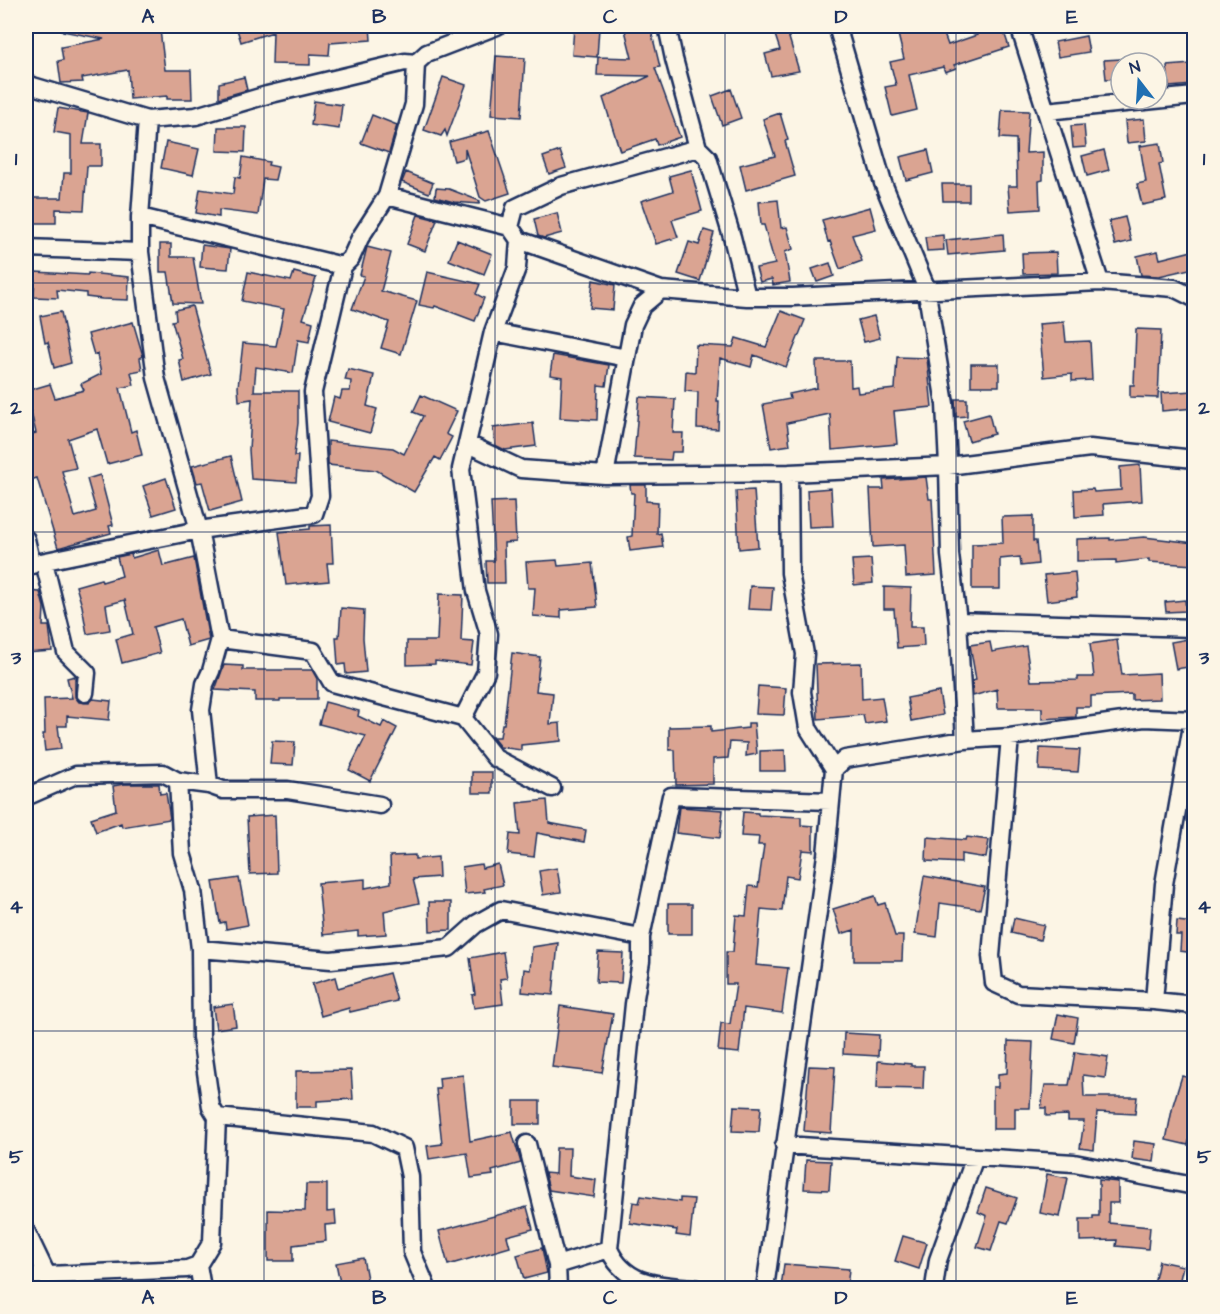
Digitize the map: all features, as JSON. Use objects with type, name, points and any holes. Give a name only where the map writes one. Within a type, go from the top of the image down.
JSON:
[{"type":"street","points":[[34,564],[199,530],[314,514],[320,496],[313,392],[343,266],[351,258],[360,238],[387,196],[414,104],[416,63],[427,53],[497,26]]},
{"type":"street","points":[[667,26],[698,148],[708,158],[747,297]]},
{"type":"street","points":[[837,26],[883,183],[927,291],[945,404],[950,555],[958,621],[965,740]]},
{"type":"street","points":[[1019,26],[1100,282]]},
{"type":"street","points":[[26,84],[147,120],[196,116],[267,95],[405,62],[416,63]]},
{"type":"street","points":[[1046,111],[1194,96]]},
{"type":"street","points":[[147,120],[140,217],[140,252],[156,378],[199,530],[220,639],[205,684],[201,710],[209,785]]},
{"type":"street","points":[[463,718],[486,672],[489,634],[476,591],[461,469],[493,332],[517,268],[514,233],[515,208],[561,186],[698,148]]},
{"type":"street","points":[[387,196],[514,233],[661,290],[747,297],[794,297],[1100,282],[1174,288],[1194,297]]},
{"type":"street","points":[[140,217],[343,266]]},
{"type":"street","points":[[26,248],[140,252]]},
{"type":"street","points":[[605,475],[633,325],[642,306],[661,290]]},
{"type":"street","points":[[493,332],[627,358]]},
{"type":"street","points":[[468,444],[520,469],[605,475],[789,473],[948,466],[1090,448],[1194,459]]},
{"type":"street","points":[[765,1288],[826,855],[834,769],[808,728],[803,701],[805,654],[790,573],[789,473]]},
{"type":"street","points":[[26,539],[66,652],[87,673],[85,693]]},
{"type":"street","points":[[958,621],[1194,628]]},
{"type":"street","points":[[220,639],[313,651],[332,683],[463,718],[495,758],[552,788]]},
{"type":"street","points":[[834,769],[845,759],[965,740],[1010,737],[1144,718],[1194,720],[1164,884],[1154,1000]]},
{"type":"street","points":[[1010,737],[991,956],[994,983],[1018,994],[1154,1000],[1194,1005]]},
{"type":"street","points":[[26,797],[75,775],[163,773],[178,781],[209,785],[223,790],[288,790],[380,805]]},
{"type":"street","points":[[26,1276],[187,1269],[198,1265],[212,1242],[217,1117],[211,1107],[201,1037],[200,949],[193,890],[182,853],[178,781]]},
{"type":"street","points":[[694,1288],[646,1283],[627,1273],[613,1259],[609,1249],[640,961],[640,937],[671,796],[831,801]]},
{"type":"street","points":[[200,949],[332,960],[449,948],[476,924],[501,910],[640,937]]},
{"type":"street","points":[[217,1117],[373,1132],[404,1148],[410,1177],[412,1252],[427,1288]]},
{"type":"street","points":[[526,1144],[557,1265],[558,1288]]},
{"type":"street","points":[[784,1145],[1074,1163],[1194,1186]]},
{"type":"street","points":[[934,1288],[938,1260],[975,1157]]},
{"type":"street","points":[[26,1232],[47,1275]]},
{"type":"street","points":[[557,1265],[609,1249]]},
{"type":"street","points":[[198,1265],[202,1288]]},
{"type":"building","points":[[62,26],[157,26],[157,30],[160,30],[165,70],[191,70],[192,99],[167,99],[167,96],[130,99],[128,70],[82,78],[83,82],[61,83],[58,61],[63,60],[61,47],[104,39],[62,31]]},
{"type":"building","points":[[236,26],[370,26],[371,40],[330,43],[329,55],[310,54],[310,65],[272,64],[273,32],[241,42]]},
{"type":"building","points":[[650,26],[660,67],[655,68],[680,137],[657,145],[655,139],[620,151],[603,98],[650,76],[597,75],[598,57],[632,58],[625,30]]},
{"type":"building","points":[[896,26],[941,26],[948,45],[977,35],[973,26],[1002,26],[1009,47],[954,65],[956,68],[945,72],[943,67],[909,75],[917,110],[892,116],[885,87],[896,85],[890,62],[904,59]]},
{"type":"building","points":[[574,27],[599,28],[597,57],[572,55]]},
{"type":"building","points":[[787,31],[799,71],[771,76],[765,54],[780,50],[775,35]]},
{"type":"building","points":[[1086,36],[1089,52],[1058,57],[1055,42]]},
{"type":"building","points":[[496,56],[525,58],[521,117],[491,115]]},
{"type":"building","points":[[1104,60],[1109,60],[1109,79],[1106,79]]},
{"type":"building","points":[[1192,64],[1193,85],[1169,87],[1169,66]]},
{"type":"building","points":[[244,77],[247,90],[219,98],[219,83]]},
{"type":"building","points":[[443,77],[466,85],[447,136],[445,130],[441,136],[424,130]]},
{"type":"building","points":[[731,89],[741,118],[722,125],[712,96]]},
{"type":"building","points":[[314,101],[342,105],[339,129],[311,125]]},
{"type":"building","points":[[58,108],[88,113],[83,144],[101,144],[101,166],[87,166],[84,210],[56,209],[56,223],[33,223],[34,198],[62,198],[64,173],[71,173],[71,135],[54,132]]},
{"type":"building","points":[[1002,110],[1029,111],[1026,153],[1043,152],[1043,180],[1039,181],[1040,209],[1010,211],[1008,186],[1017,186],[1016,139],[1000,138]]},
{"type":"building","points":[[780,113],[795,176],[746,190],[740,165],[775,156],[763,119]]},
{"type":"building","points":[[372,115],[397,125],[389,153],[361,143]]},
{"type":"building","points":[[1144,119],[1146,141],[1127,143],[1125,121]]},
{"type":"building","points":[[1084,125],[1086,147],[1073,148],[1071,126]]},
{"type":"building","points":[[218,127],[246,127],[245,152],[217,151]]},
{"type":"building","points":[[489,131],[510,193],[486,201],[480,197],[465,149],[465,158],[454,161],[449,142]]},
{"type":"building","points":[[166,142],[199,149],[193,175],[161,168]]},
{"type":"building","points":[[1160,143],[1163,163],[1159,164],[1166,200],[1142,205],[1137,184],[1146,182],[1140,146]]},
{"type":"building","points":[[928,150],[933,173],[906,180],[900,157]]},
{"type":"building","points":[[1104,150],[1109,170],[1087,176],[1082,156]]},
{"type":"building","points":[[560,151],[566,168],[549,174],[543,157]]},
{"type":"building","points":[[243,157],[269,162],[268,165],[278,167],[275,180],[263,179],[258,215],[219,210],[219,217],[196,213],[200,189],[233,194],[235,177],[240,178]]},
{"type":"building","points":[[691,170],[702,211],[672,220],[678,237],[656,244],[641,201],[673,191],[669,176]]},
{"type":"building","points":[[406,172],[433,183],[429,193],[402,182]]},
{"type":"building","points":[[942,184],[969,184],[969,201],[943,201]]},
{"type":"building","points":[[436,188],[449,189],[480,201],[479,204],[454,202],[435,197]]},
{"type":"building","points":[[778,200],[781,228],[787,227],[793,249],[785,252],[790,282],[773,285],[772,279],[760,282],[756,268],[775,264],[764,225],[761,225],[759,202]]},
{"type":"building","points":[[870,207],[876,229],[852,235],[862,261],[840,269],[830,241],[828,242],[822,220]]},
{"type":"building","points":[[557,213],[562,233],[544,238],[538,236],[534,219]]},
{"type":"building","points":[[418,215],[437,220],[425,251],[407,244]]},
{"type":"building","points":[[1125,217],[1131,241],[1115,245],[1109,221]]},
{"type":"building","points":[[704,230],[714,233],[700,281],[678,274],[689,242],[699,245]]},
{"type":"building","points":[[1003,234],[1004,250],[948,255],[946,240]]},
{"type":"building","points":[[943,235],[944,250],[927,251],[925,237]]},
{"type":"building","points":[[457,240],[492,254],[484,274],[449,260]]},
{"type":"building","points":[[160,244],[171,244],[171,257],[193,257],[201,304],[173,303],[168,272],[160,272]]},
{"type":"building","points":[[202,245],[230,249],[228,269],[200,267]]},
{"type":"building","points":[[367,247],[391,253],[381,291],[417,301],[401,354],[381,348],[389,322],[352,309],[364,276],[360,275]]},
{"type":"building","points":[[1158,251],[1160,259],[1192,251],[1194,268],[1159,276],[1141,275],[1137,256]]},
{"type":"building","points":[[1056,252],[1057,273],[1023,274],[1022,253]]},
{"type":"building","points":[[830,263],[834,276],[817,282],[812,269]]},
{"type":"building","points":[[35,272],[88,275],[88,273],[129,277],[128,300],[86,297],[86,293],[57,290],[58,298],[34,297]]},
{"type":"building","points":[[248,272],[291,281],[294,272],[316,278],[303,319],[313,322],[309,342],[298,340],[293,373],[256,367],[254,391],[298,391],[298,423],[294,456],[298,456],[296,482],[251,479],[249,450],[252,399],[239,401],[238,387],[243,343],[276,346],[284,309],[242,301]]},
{"type":"building","points":[[427,272],[480,284],[476,294],[484,298],[475,321],[435,306],[434,308],[419,305]]},
{"type":"building","points":[[593,280],[615,285],[613,310],[590,308]]},
{"type":"building","points":[[192,306],[211,374],[184,382],[179,360],[183,359],[172,321],[176,320],[175,310]]},
{"type":"building","points":[[781,311],[805,320],[786,367],[754,355],[751,367],[720,358],[718,429],[697,428],[698,392],[685,391],[686,371],[695,372],[696,345],[733,347],[736,338],[766,347]]},
{"type":"building","points":[[61,312],[71,363],[54,368],[48,342],[45,343],[40,316]]},
{"type":"building","points":[[874,316],[880,338],[864,342],[858,320]]},
{"type":"building","points":[[133,322],[143,356],[140,358],[142,370],[131,372],[134,385],[120,388],[131,432],[136,430],[142,455],[107,464],[97,429],[68,439],[76,468],[62,471],[75,517],[96,511],[87,479],[100,475],[113,525],[109,526],[111,533],[58,548],[37,478],[30,480],[26,466],[26,436],[36,433],[29,404],[26,405],[26,391],[50,384],[55,398],[84,390],[81,384],[101,374],[97,354],[94,355],[88,334]]},
{"type":"building","points":[[1064,322],[1066,342],[1090,341],[1092,380],[1072,381],[1072,374],[1044,377],[1039,324]]},
{"type":"building","points":[[1136,329],[1161,330],[1158,398],[1130,397],[1130,385],[1134,385]]},
{"type":"building","points":[[553,355],[609,365],[606,386],[598,385],[597,420],[560,418],[562,377],[550,375]]},
{"type":"building","points":[[897,357],[927,358],[932,407],[894,411],[897,444],[832,450],[830,414],[787,423],[790,445],[771,448],[763,404],[790,399],[789,394],[817,388],[816,361],[850,361],[851,387],[857,386],[858,393],[895,389]]},
{"type":"building","points":[[971,364],[999,364],[999,386],[971,386]]},
{"type":"building","points":[[348,369],[374,375],[367,406],[377,409],[370,433],[328,422],[334,397],[340,399],[342,391],[350,391],[351,381],[345,380]]},
{"type":"building","points":[[1194,391],[1194,408],[1162,411],[1161,393]]},
{"type":"building","points":[[421,395],[457,411],[446,434],[452,437],[440,460],[435,457],[414,492],[376,470],[328,465],[328,441],[393,448],[404,454],[423,416],[413,412]]},
{"type":"building","points":[[639,397],[675,399],[673,433],[683,433],[682,452],[672,452],[671,460],[634,458]]},
{"type":"building","points":[[955,399],[967,399],[967,416],[956,417]]},
{"type":"building","points":[[989,414],[994,434],[969,441],[963,421]]},
{"type":"building","points":[[533,423],[536,446],[505,450],[495,445],[493,428]]},
{"type":"building","points":[[231,456],[242,502],[210,511],[202,482],[197,483],[192,466]]},
{"type":"building","points":[[1140,465],[1142,501],[1103,504],[1104,515],[1075,517],[1074,490],[1093,489],[1094,492],[1121,490],[1120,467]]},
{"type":"building","points":[[926,477],[929,499],[932,499],[936,575],[906,577],[904,545],[873,547],[870,489],[884,489],[883,480]]},
{"type":"building","points":[[166,478],[176,508],[153,515],[143,486]]},
{"type":"building","points":[[630,485],[646,485],[646,501],[658,502],[657,534],[661,533],[663,547],[630,551],[628,537],[632,536],[634,493],[631,493]]},
{"type":"building","points":[[831,488],[833,526],[809,527],[807,490]]},
{"type":"building","points":[[754,490],[758,547],[739,549],[736,491]]},
{"type":"building","points":[[514,501],[516,542],[504,543],[505,583],[487,583],[486,561],[494,561],[491,502]]},
{"type":"building","points":[[1033,516],[1033,541],[1036,541],[1038,564],[1021,566],[1020,557],[1000,559],[1000,589],[972,589],[972,544],[1003,543],[1002,517]]},
{"type":"building","points":[[331,525],[333,563],[327,563],[329,581],[286,585],[279,532],[310,529],[310,526]]},
{"type":"building","points":[[1144,537],[1194,543],[1194,565],[1149,562],[1149,559],[1116,563],[1116,560],[1077,561],[1077,539],[1110,538],[1110,540]]},
{"type":"building","points":[[159,550],[163,566],[194,558],[209,640],[188,646],[181,619],[153,627],[160,653],[122,663],[116,639],[133,634],[125,600],[106,605],[110,630],[87,634],[76,586],[122,576],[117,557],[131,554],[132,558]]},
{"type":"building","points":[[871,559],[873,583],[854,585],[852,560]]},
{"type":"building","points":[[557,560],[558,566],[592,563],[597,607],[561,610],[561,618],[533,616],[535,588],[528,588],[526,562]]},
{"type":"building","points":[[1075,572],[1077,597],[1047,601],[1044,575]]},
{"type":"building","points":[[750,586],[773,587],[771,610],[748,609]]},
{"type":"building","points":[[884,587],[911,588],[910,627],[923,627],[924,646],[897,648],[894,609],[884,609]]},
{"type":"building","points":[[26,591],[40,592],[44,607],[43,626],[49,626],[52,651],[26,653]]},
{"type":"building","points":[[439,594],[463,595],[461,641],[474,642],[471,665],[435,661],[435,664],[407,665],[407,641],[437,641]]},
{"type":"building","points":[[1185,600],[1186,611],[1166,612],[1165,602]]},
{"type":"building","points":[[341,608],[364,610],[363,638],[366,672],[346,674],[345,664],[338,665],[336,637],[339,637]]},
{"type":"building","points":[[1194,638],[1194,666],[1176,669],[1171,642]]},
{"type":"building","points":[[1117,640],[1122,675],[1159,673],[1160,699],[1132,700],[1132,694],[1091,696],[1091,707],[1076,707],[1076,717],[1042,719],[1042,708],[998,708],[997,689],[973,696],[972,681],[976,680],[970,645],[990,642],[992,652],[1026,646],[1031,681],[1078,680],[1078,677],[1094,677],[1090,644]]},
{"type":"building","points":[[512,653],[540,657],[536,691],[553,693],[550,724],[560,723],[561,741],[521,745],[521,750],[500,747],[492,737],[500,737],[502,724],[504,724]]},
{"type":"building","points":[[861,663],[862,699],[882,697],[886,721],[865,724],[863,715],[818,719],[816,664]]},
{"type":"building","points":[[224,665],[243,666],[243,670],[312,670],[317,679],[317,699],[255,701],[255,692],[215,690]]},
{"type":"building","points":[[75,676],[75,697],[79,702],[89,703],[93,699],[111,701],[109,720],[67,716],[67,726],[58,726],[61,749],[45,751],[44,699],[72,698],[67,678]]},
{"type":"building","points":[[758,686],[786,688],[784,715],[756,714]]},
{"type":"building","points":[[939,692],[943,715],[911,721],[907,698]]},
{"type":"building","points":[[325,702],[359,711],[358,716],[381,727],[384,721],[397,728],[370,781],[349,770],[366,736],[319,724]]},
{"type":"building","points":[[748,723],[754,723],[757,754],[746,756],[747,743],[730,742],[728,758],[713,759],[713,784],[676,785],[675,750],[669,750],[669,727],[711,726],[711,732],[748,728]]},
{"type":"building","points":[[272,741],[295,742],[293,765],[270,764]]},
{"type":"building","points":[[1040,748],[1080,750],[1078,772],[1039,770]]},
{"type":"building","points":[[785,750],[786,771],[760,771],[760,751]]},
{"type":"building","points":[[472,772],[492,772],[492,793],[472,793]]},
{"type":"building","points":[[159,784],[160,794],[166,793],[170,819],[122,827],[121,823],[96,832],[91,818],[116,810],[113,786]]},
{"type":"building","points":[[547,800],[549,823],[586,830],[584,842],[537,833],[534,857],[508,854],[510,834],[520,835],[517,803]]},
{"type":"building","points":[[679,807],[723,810],[720,838],[676,833]]},
{"type":"building","points":[[743,812],[801,817],[801,825],[813,826],[813,851],[802,850],[798,878],[786,876],[782,911],[761,909],[756,965],[788,968],[782,1013],[744,1008],[739,1053],[718,1051],[721,1023],[730,1024],[736,984],[726,984],[726,952],[733,952],[736,915],[746,916],[749,886],[758,887],[764,845],[758,845],[759,837],[741,836]]},
{"type":"building","points":[[275,815],[277,873],[250,874],[247,817]]},
{"type":"building","points":[[927,837],[966,840],[967,837],[989,840],[986,858],[961,854],[961,863],[926,861]]},
{"type":"building","points":[[415,855],[415,859],[438,857],[439,877],[413,879],[419,903],[384,911],[386,934],[358,936],[358,931],[323,935],[318,883],[365,879],[365,888],[391,883],[390,856]]},
{"type":"building","points":[[481,864],[482,868],[498,864],[503,885],[484,889],[485,892],[465,894],[462,867]]},
{"type":"building","points":[[557,868],[561,892],[543,895],[539,871]]},
{"type":"building","points":[[924,876],[985,887],[980,909],[940,903],[937,937],[915,934]]},
{"type":"building","points":[[239,878],[248,925],[226,929],[225,922],[220,923],[213,882]]},
{"type":"building","points":[[875,896],[878,905],[885,903],[895,936],[903,936],[902,961],[854,961],[854,930],[841,934],[833,909]]},
{"type":"building","points":[[429,902],[451,902],[451,930],[430,931]]},
{"type":"building","points":[[668,904],[692,904],[692,934],[668,934]]},
{"type":"building","points":[[1014,918],[1044,925],[1040,940],[1011,933]]},
{"type":"building","points":[[1177,921],[1194,923],[1194,953],[1180,951],[1181,935],[1176,935]]},
{"type":"building","points":[[558,943],[553,995],[522,992],[524,969],[530,970],[532,947]]},
{"type":"building","points":[[503,952],[507,978],[500,979],[503,1004],[474,1008],[472,995],[475,994],[470,958]]},
{"type":"building","points":[[598,952],[623,953],[621,983],[596,982]]},
{"type":"building","points":[[389,973],[397,1001],[350,1012],[349,1008],[321,1016],[312,984],[335,977],[338,988]]},
{"type":"building","points":[[233,1004],[236,1026],[216,1029],[213,1007]]},
{"type":"building","points":[[560,1006],[613,1014],[602,1073],[552,1067]]},
{"type":"building","points":[[1058,1014],[1078,1018],[1074,1043],[1053,1039]]},
{"type":"building","points":[[844,1033],[879,1035],[878,1056],[843,1054]]},
{"type":"building","points":[[1008,1041],[1033,1042],[1030,1108],[1015,1108],[1015,1129],[993,1129],[993,1087],[998,1087],[998,1074],[1007,1073]]},
{"type":"building","points":[[1075,1052],[1108,1057],[1105,1078],[1083,1075],[1084,1097],[1137,1097],[1135,1114],[1097,1112],[1094,1150],[1080,1148],[1084,1121],[1068,1121],[1068,1115],[1046,1116],[1046,1108],[1041,1108],[1045,1085],[1069,1085]]},
{"type":"building","points":[[878,1061],[924,1066],[923,1089],[877,1088]]},
{"type":"building","points":[[809,1066],[835,1067],[831,1133],[804,1131]]},
{"type":"building","points":[[351,1070],[353,1099],[317,1101],[317,1107],[296,1107],[296,1071]]},
{"type":"building","points":[[463,1075],[470,1141],[512,1132],[521,1163],[492,1171],[493,1175],[471,1178],[467,1153],[429,1159],[427,1146],[442,1144],[436,1089],[440,1089],[439,1078]]},
{"type":"building","points":[[1182,1076],[1194,1079],[1192,1116],[1194,1117],[1188,1145],[1166,1140]]},
{"type":"building","points":[[514,1101],[540,1101],[540,1124],[514,1124]]},
{"type":"building","points":[[734,1106],[761,1107],[759,1132],[732,1131]]},
{"type":"building","points":[[1134,1141],[1156,1144],[1154,1162],[1132,1159]]},
{"type":"building","points":[[556,1148],[570,1148],[569,1176],[596,1180],[594,1197],[549,1190],[545,1173],[555,1174]]},
{"type":"building","points":[[806,1160],[831,1161],[829,1190],[804,1189]]},
{"type":"building","points":[[1047,1174],[1068,1178],[1060,1217],[1040,1213]]},
{"type":"building","points":[[1099,1180],[1118,1182],[1118,1203],[1109,1203],[1109,1223],[1150,1227],[1148,1249],[1116,1246],[1117,1240],[1080,1241],[1080,1219],[1093,1219],[1093,1216],[1099,1216]]},
{"type":"building","points":[[306,1184],[327,1184],[327,1212],[335,1211],[336,1224],[325,1225],[326,1241],[293,1245],[293,1261],[268,1261],[268,1210],[305,1211]]},
{"type":"building","points":[[986,1188],[1017,1198],[1008,1223],[1001,1221],[991,1251],[977,1247],[987,1216],[978,1212]]},
{"type":"building","points":[[641,1196],[680,1202],[680,1198],[694,1199],[690,1237],[676,1235],[677,1230],[630,1223],[633,1202],[639,1203]]},
{"type":"building","points":[[527,1207],[533,1229],[507,1236],[510,1247],[448,1265],[439,1231]]},
{"type":"building","points":[[903,1236],[927,1243],[919,1269],[895,1261]]},
{"type":"building","points":[[542,1248],[547,1273],[524,1279],[517,1255]]},
{"type":"building","points":[[363,1258],[368,1284],[341,1288],[336,1263]]},
{"type":"building","points":[[1159,1261],[1183,1266],[1178,1288],[1153,1288]]},
{"type":"building","points":[[784,1264],[849,1269],[847,1288],[781,1288]]}]
